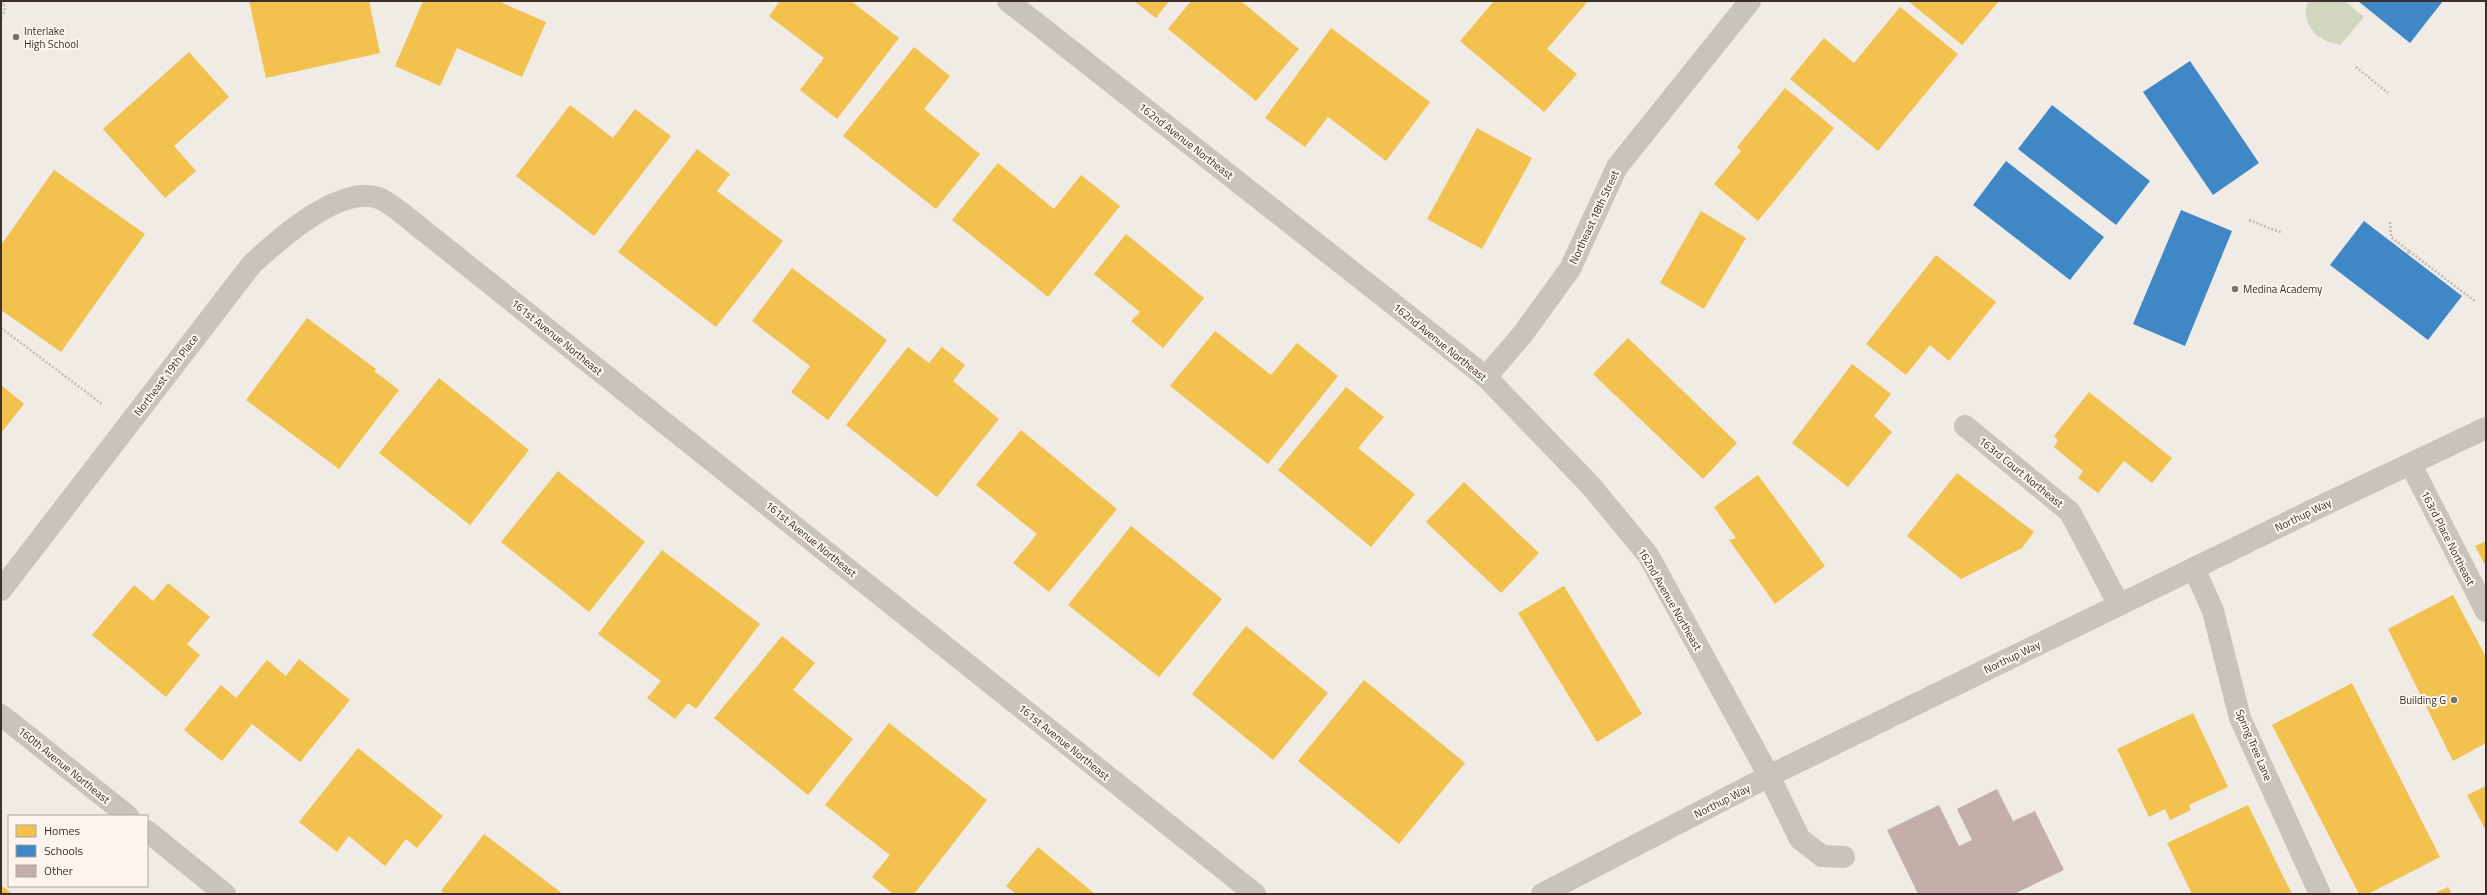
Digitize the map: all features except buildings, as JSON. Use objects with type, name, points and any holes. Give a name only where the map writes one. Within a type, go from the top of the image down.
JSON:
[{"type":"street","name":"162nd Avenue Northeast","points":[[1008,1],[1486,377],[1591,486],[1648,555],[1769,776],[1800,839],[1822,856],[1844,857]]},
{"type":"street","name":"Northeast 18th Street","points":[[1486,377],[1522,335],[1570,268],[1617,167],[1750,1]]},
{"type":"street","name":"Northeast 19th Place","points":[[1,590],[252,264],[292,228],[335,202],[361,197]]},
{"type":"street","name":"161st Avenue Northeast","points":[[361,197],[380,199],[428,234],[1255,894]]},
{"type":"street","name":"163rd Court Northeast","points":[[1965,426],[2070,512],[2119,605]]},
{"type":"street","name":"Northup Way","points":[[1542,894],[1769,776],[2194,568],[2486,428]]},
{"type":"street","name":"163rd Place Northeast","points":[[2411,465],[2486,611]]},
{"type":"street","name":"Spring Tree Lane","points":[[2194,568],[2214,610],[2240,718],[2320,894]]},
{"type":"street","name":"160th Avenue Northeast","points":[[1,715],[127,815]]},
{"type":"street","points":[[148,833],[225,894]]},
{"type":"path","points":[[1,17],[5,11],[3,1]]},
{"type":"path","points":[[2356,66],[2388,93]]},
{"type":"path","points":[[2249,220],[2282,233]]},
{"type":"path","points":[[2390,222],[2391,237],[2476,302]]},
{"type":"path","points":[[1,328],[105,407]]},
{"type":"green space","points":[[2308,1],[2345,1],[2364,17],[2340,45],[2332,43],[2324,40],[2312,30],[2306,17]]},
{"type":"place","name":"Interlake High School","points":[[16,37]]},
{"type":"place","name":"Medina Academy","points":[[2235,289]]},
{"type":"place","name":"Building G","points":[[2454,700]]}]
